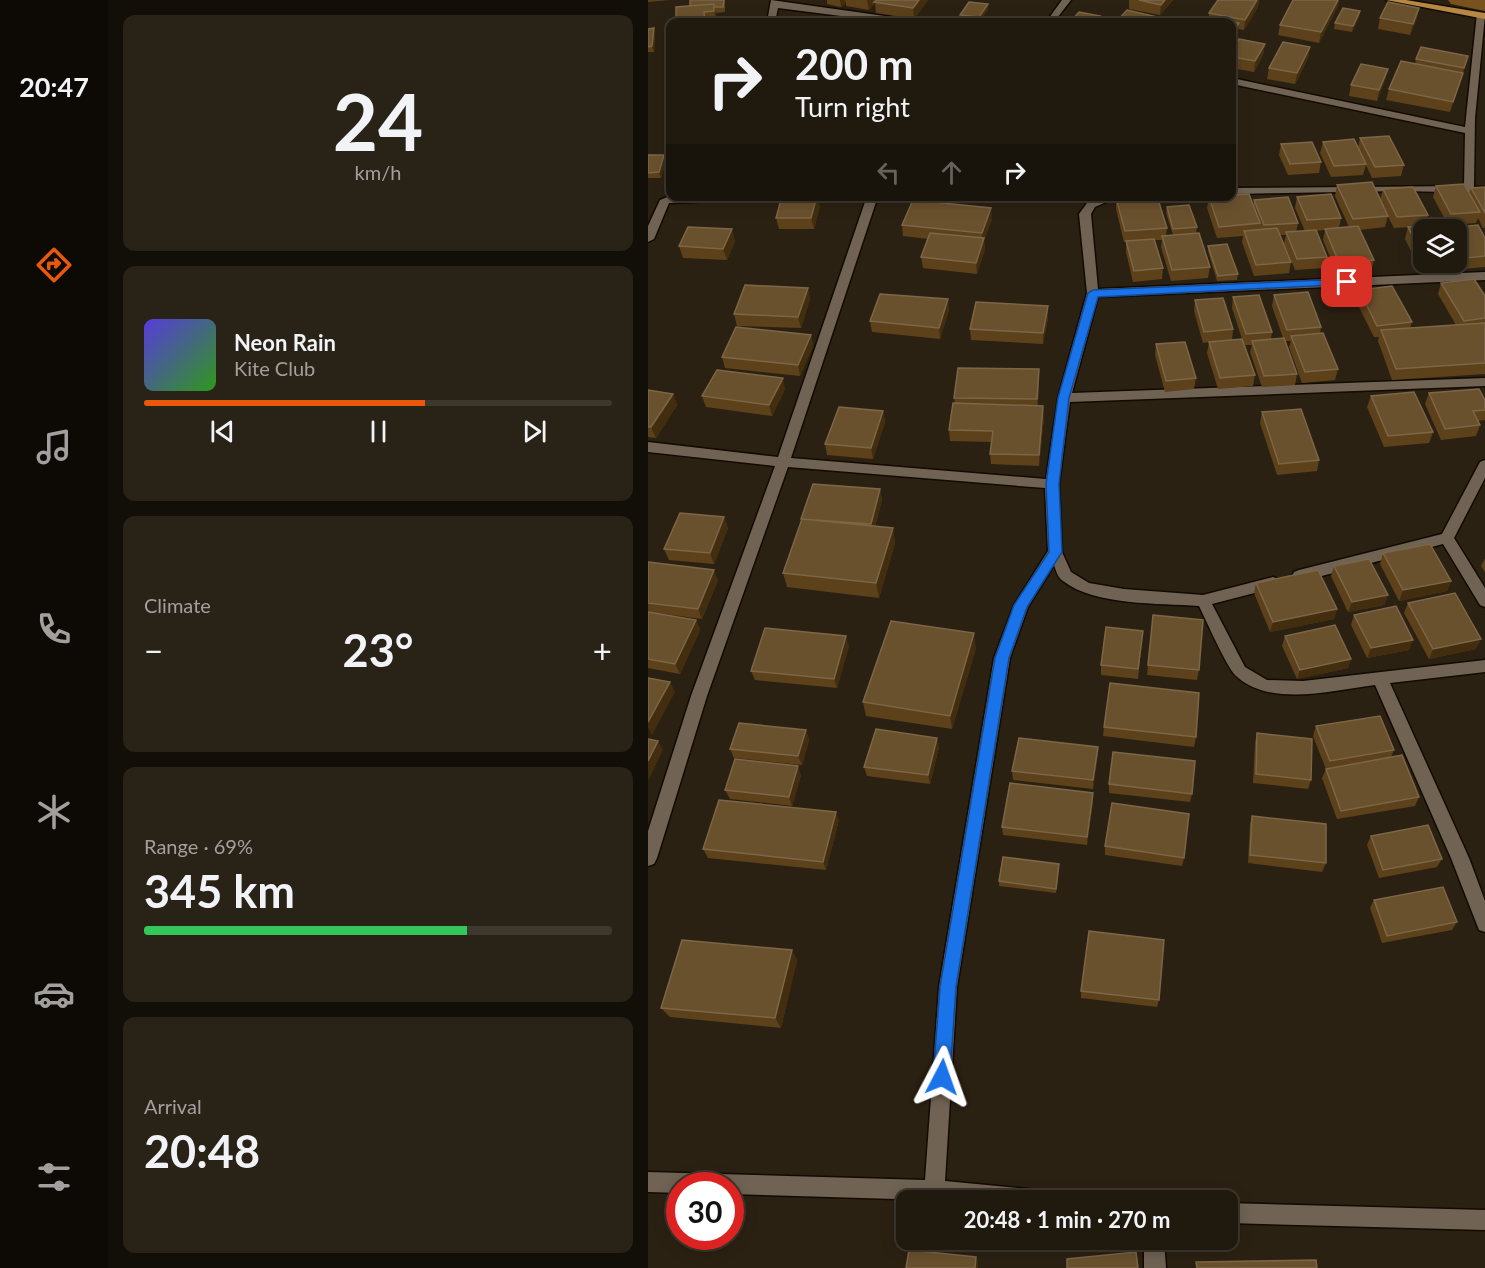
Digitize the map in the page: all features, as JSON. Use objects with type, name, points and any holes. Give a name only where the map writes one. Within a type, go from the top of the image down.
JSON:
[{"type":"main road","points":[[1390,0],[1482,16]]},
{"type":"street","points":[[1053,18],[1067,0]]},
{"type":"street","points":[[772,18],[774,2],[880,18]]},
{"type":"street","points":[[1469,190],[1470,131],[1482,16]]},
{"type":"street","points":[[1236,82],[1470,131]]},
{"type":"street","points":[[1236,191],[1403,188],[1485,190]]},
{"type":"street","points":[[648,200],[665,200],[648,239]]},
{"type":"street","points":[[648,858],[699,696],[783,462],[871,201]]},
{"type":"street","points":[[1102,201],[1091,205],[1085,214],[1093,293],[1064,398],[1052,484],[1055,552],[1066,576],[1086,588],[1124,596],[1203,601],[1447,538],[1485,466]]},
{"type":"street","points":[[1093,293],[1485,276]]},
{"type":"street","points":[[1064,398],[1485,382]]},
{"type":"street","points":[[648,447],[783,462],[1052,484]]},
{"type":"street","points":[[1447,538],[1485,601]]},
{"type":"street","points":[[648,1182],[934,1190],[948,987],[1002,658],[1021,605],[1055,552]]},
{"type":"street","points":[[1203,601],[1240,671],[1265,686],[1303,687],[1485,666]]},
{"type":"street","points":[[1380,678],[1460,858],[1485,924]]},
{"type":"street","points":[[1238,1213],[1485,1220]]},
{"type":"street","points":[[1154,1250],[1155,1268]]},
{"type":"building","points":[[690,0],[724,0],[723,7],[714,7],[714,4],[690,6]]},
{"type":"building","points":[[877,0],[919,0],[913,8],[874,2]]},
{"type":"building","points":[[1139,0],[1165,0],[1161,5]]},
{"type":"building","points":[[1218,0],[1257,0],[1245,20],[1209,13]]},
{"type":"building","points":[[1293,0],[1338,0],[1321,32],[1280,25]]},
{"type":"building","points":[[969,2],[988,4],[979,17],[960,15]]},
{"type":"building","points":[[1388,2],[1419,8],[1413,24],[1380,18]]},
{"type":"building","points":[[714,4],[714,11],[704,12],[705,18],[676,18],[676,7]]},
{"type":"building","points":[[1343,8],[1360,11],[1353,26],[1335,23]]},
{"type":"building","points":[[1127,10],[1157,17],[1156,18],[1120,18]]},
{"type":"building","points":[[1079,12],[1100,16],[1098,18],[1074,18]]},
{"type":"building","points":[[654,28],[652,46],[648,47],[648,29]]},
{"type":"building","points":[[1239,39],[1265,44],[1255,61],[1236,58],[1236,45]]},
{"type":"building","points":[[1283,42],[1310,47],[1297,73],[1269,68]]},
{"type":"building","points":[[1421,47],[1468,56],[1464,68],[1416,59]]},
{"type":"building","points":[[1401,61],[1463,73],[1453,102],[1389,89]]},
{"type":"building","points":[[1361,64],[1388,69],[1379,90],[1351,85]]},
{"type":"building","points":[[1389,136],[1404,165],[1375,167],[1360,138]]},
{"type":"building","points":[[1354,139],[1366,164],[1334,166],[1323,142]]},
{"type":"building","points":[[1312,142],[1321,162],[1290,164],[1281,144]]},
{"type":"building","points":[[648,155],[664,155],[659,172],[648,173]]},
{"type":"building","points":[[1372,182],[1388,216],[1353,219],[1337,185]]},
{"type":"building","points":[[1464,184],[1480,212],[1451,214],[1436,186]]},
{"type":"building","points":[[1413,187],[1428,215],[1397,217],[1383,189]]},
{"type":"building","points":[[1485,187],[1485,213],[1471,188]]},
{"type":"building","points":[[1249,194],[1260,223],[1219,227],[1210,201],[1236,201],[1236,195]]},
{"type":"building","points":[[1331,194],[1341,218],[1307,220],[1297,197]]},
{"type":"building","points":[[1288,197],[1298,223],[1264,225],[1254,200]]},
{"type":"building","points":[[781,201],[816,201],[811,218],[776,218]]},
{"type":"building","points":[[913,201],[991,208],[982,233],[902,225]]},
{"type":"building","points":[[1117,201],[1159,201],[1167,228],[1125,231]]},
{"type":"building","points":[[1189,205],[1197,227],[1173,229],[1167,207]]},
{"type":"building","points":[[1478,225],[1485,238],[1485,256],[1467,258],[1467,226]]},
{"type":"building","points":[[1358,226],[1374,260],[1339,263],[1325,229]]},
{"type":"building","points":[[688,227],[732,229],[723,249],[679,246]]},
{"type":"building","points":[[1408,227],[1413,227],[1413,237]]},
{"type":"building","points":[[1277,228],[1291,262],[1256,265],[1244,231]]},
{"type":"building","points":[[1316,230],[1327,257],[1297,259],[1286,232]]},
{"type":"building","points":[[930,233],[984,238],[976,263],[921,257]]},
{"type":"building","points":[[1199,233],[1210,267],[1172,270],[1162,236]]},
{"type":"building","points":[[1154,239],[1163,268],[1134,271],[1126,241]]},
{"type":"building","points":[[1227,244],[1238,274],[1218,276],[1208,246]]},
{"type":"building","points":[[1474,279],[1485,296],[1485,318],[1464,321],[1441,283]]},
{"type":"building","points":[[745,285],[808,288],[798,317],[734,314]]},
{"type":"building","points":[[1392,286],[1412,322],[1377,326],[1359,290]]},
{"type":"building","points":[[1308,292],[1321,327],[1287,330],[1274,295]]},
{"type":"building","points":[[880,294],[948,299],[939,328],[870,321]]},
{"type":"building","points":[[1259,295],[1272,332],[1246,334],[1233,297]]},
{"type":"building","points":[[1223,298],[1233,329],[1204,332],[1195,300]]},
{"type":"building","points":[[976,302],[1048,306],[1043,333],[970,329]]},
{"type":"building","points":[[1485,323],[1485,363],[1396,369],[1381,330]]},
{"type":"building","points":[[736,327],[811,335],[798,365],[722,357]]},
{"type":"building","points":[[1323,333],[1338,369],[1305,372],[1291,336]]},
{"type":"building","points":[[1284,338],[1297,374],[1264,376],[1252,341]]},
{"type":"building","points":[[1242,339],[1255,375],[1220,378],[1209,342]]},
{"type":"building","points":[[1185,342],[1196,378],[1166,381],[1156,344]]},
{"type":"building","points":[[958,368],[1039,369],[1037,399],[954,398]]},
{"type":"building","points":[[717,370],[783,378],[769,405],[702,396]]},
{"type":"building","points":[[1479,389],[1485,400],[1485,410],[1473,411],[1480,425],[1445,429],[1429,393]]},
{"type":"building","points":[[648,390],[673,394],[651,427],[648,427]]},
{"type":"building","points":[[1414,392],[1433,432],[1388,436],[1371,396]]},
{"type":"building","points":[[953,403],[1043,406],[1039,455],[990,454],[993,431],[949,430]]},
{"type":"building","points":[[839,407],[883,411],[871,448],[825,444]]},
{"type":"building","points":[[1301,409],[1319,460],[1279,464],[1262,412]]},
{"type":"building","points":[[813,484],[880,489],[871,524],[801,519]]},
{"type":"building","points":[[680,513],[724,517],[710,553],[664,549]]},
{"type":"building","points":[[802,519],[893,528],[876,583],[783,573]]},
{"type":"building","points":[[1430,544],[1451,581],[1403,590],[1383,553]]},
{"type":"building","points":[[1369,559],[1388,595],[1352,602],[1334,566]]},
{"type":"building","points":[[648,562],[714,570],[698,609],[648,603]]},
{"type":"building","points":[[1318,570],[1337,609],[1273,622],[1256,583]]},
{"type":"building","points":[[1455,593],[1481,639],[1433,649],[1408,603]]},
{"type":"building","points":[[1396,606],[1413,640],[1371,648],[1354,615]]},
{"type":"building","points":[[648,612],[696,620],[675,664],[648,659]]},
{"type":"building","points":[[1153,615],[1203,620],[1199,670],[1148,665]]},
{"type":"building","points":[[891,621],[974,633],[950,716],[863,702]]},
{"type":"building","points":[[1335,625],[1351,659],[1300,670],[1285,636]]},
{"type":"building","points":[[1106,627],[1143,631],[1138,669],[1101,665]]},
{"type":"building","points":[[765,628],[846,636],[834,679],[751,671]]},
{"type":"building","points":[[648,678],[670,682],[648,722]]},
{"type":"building","points":[[1110,683],[1199,693],[1196,737],[1104,727]]},
{"type":"building","points":[[1380,716],[1394,750],[1330,761],[1316,726]]},
{"type":"building","points":[[739,723],[806,730],[798,756],[730,749]]},
{"type":"building","points":[[876,729],[937,738],[928,775],[864,767]]},
{"type":"building","points":[[1257,733],[1312,739],[1311,780],[1256,774]]},
{"type":"building","points":[[1019,738],[1098,747],[1093,780],[1012,771]]},
{"type":"building","points":[[648,739],[658,741],[648,761]]},
{"type":"building","points":[[1113,752],[1195,761],[1192,794],[1109,784]]},
{"type":"building","points":[[1402,755],[1419,797],[1341,811],[1326,769]]},
{"type":"building","points":[[735,759],[798,766],[789,797],[725,790]]},
{"type":"building","points":[[1010,783],[1093,793],[1087,837],[1002,827]]},
{"type":"building","points":[[719,800],[836,812],[823,862],[703,849]]},
{"type":"building","points":[[1112,803],[1189,814],[1184,858],[1105,846]]},
{"type":"building","points":[[1252,816],[1326,824],[1326,863],[1250,855]]},
{"type":"building","points":[[1428,825],[1442,859],[1383,870],[1371,836]]},
{"type":"building","points":[[1003,857],[1059,864],[1056,889],[999,881]]},
{"type":"building","points":[[1443,887],[1457,922],[1387,936],[1374,900]]},
{"type":"building","points":[[1089,931],[1164,940],[1159,1000],[1081,991]]},
{"type":"building","points":[[682,940],[792,950],[775,1018],[661,1008]]},
{"type":"building","points":[[909,1250],[976,1257],[975,1268],[906,1268]]},
{"type":"building","points":[[1136,1252],[1138,1268],[1067,1268],[1067,1259]]},
{"type":"building","points":[[1316,1260],[1317,1268],[1197,1268],[1196,1262]]},
{"type":"waterway","points":[[1458,0],[1485,5]]},
{"type":"route","points":[[942,1077],[948,987],[1002,658],[1021,605],[1055,552],[1052,484],[1064,398],[1093,293],[1347,282]]}]
